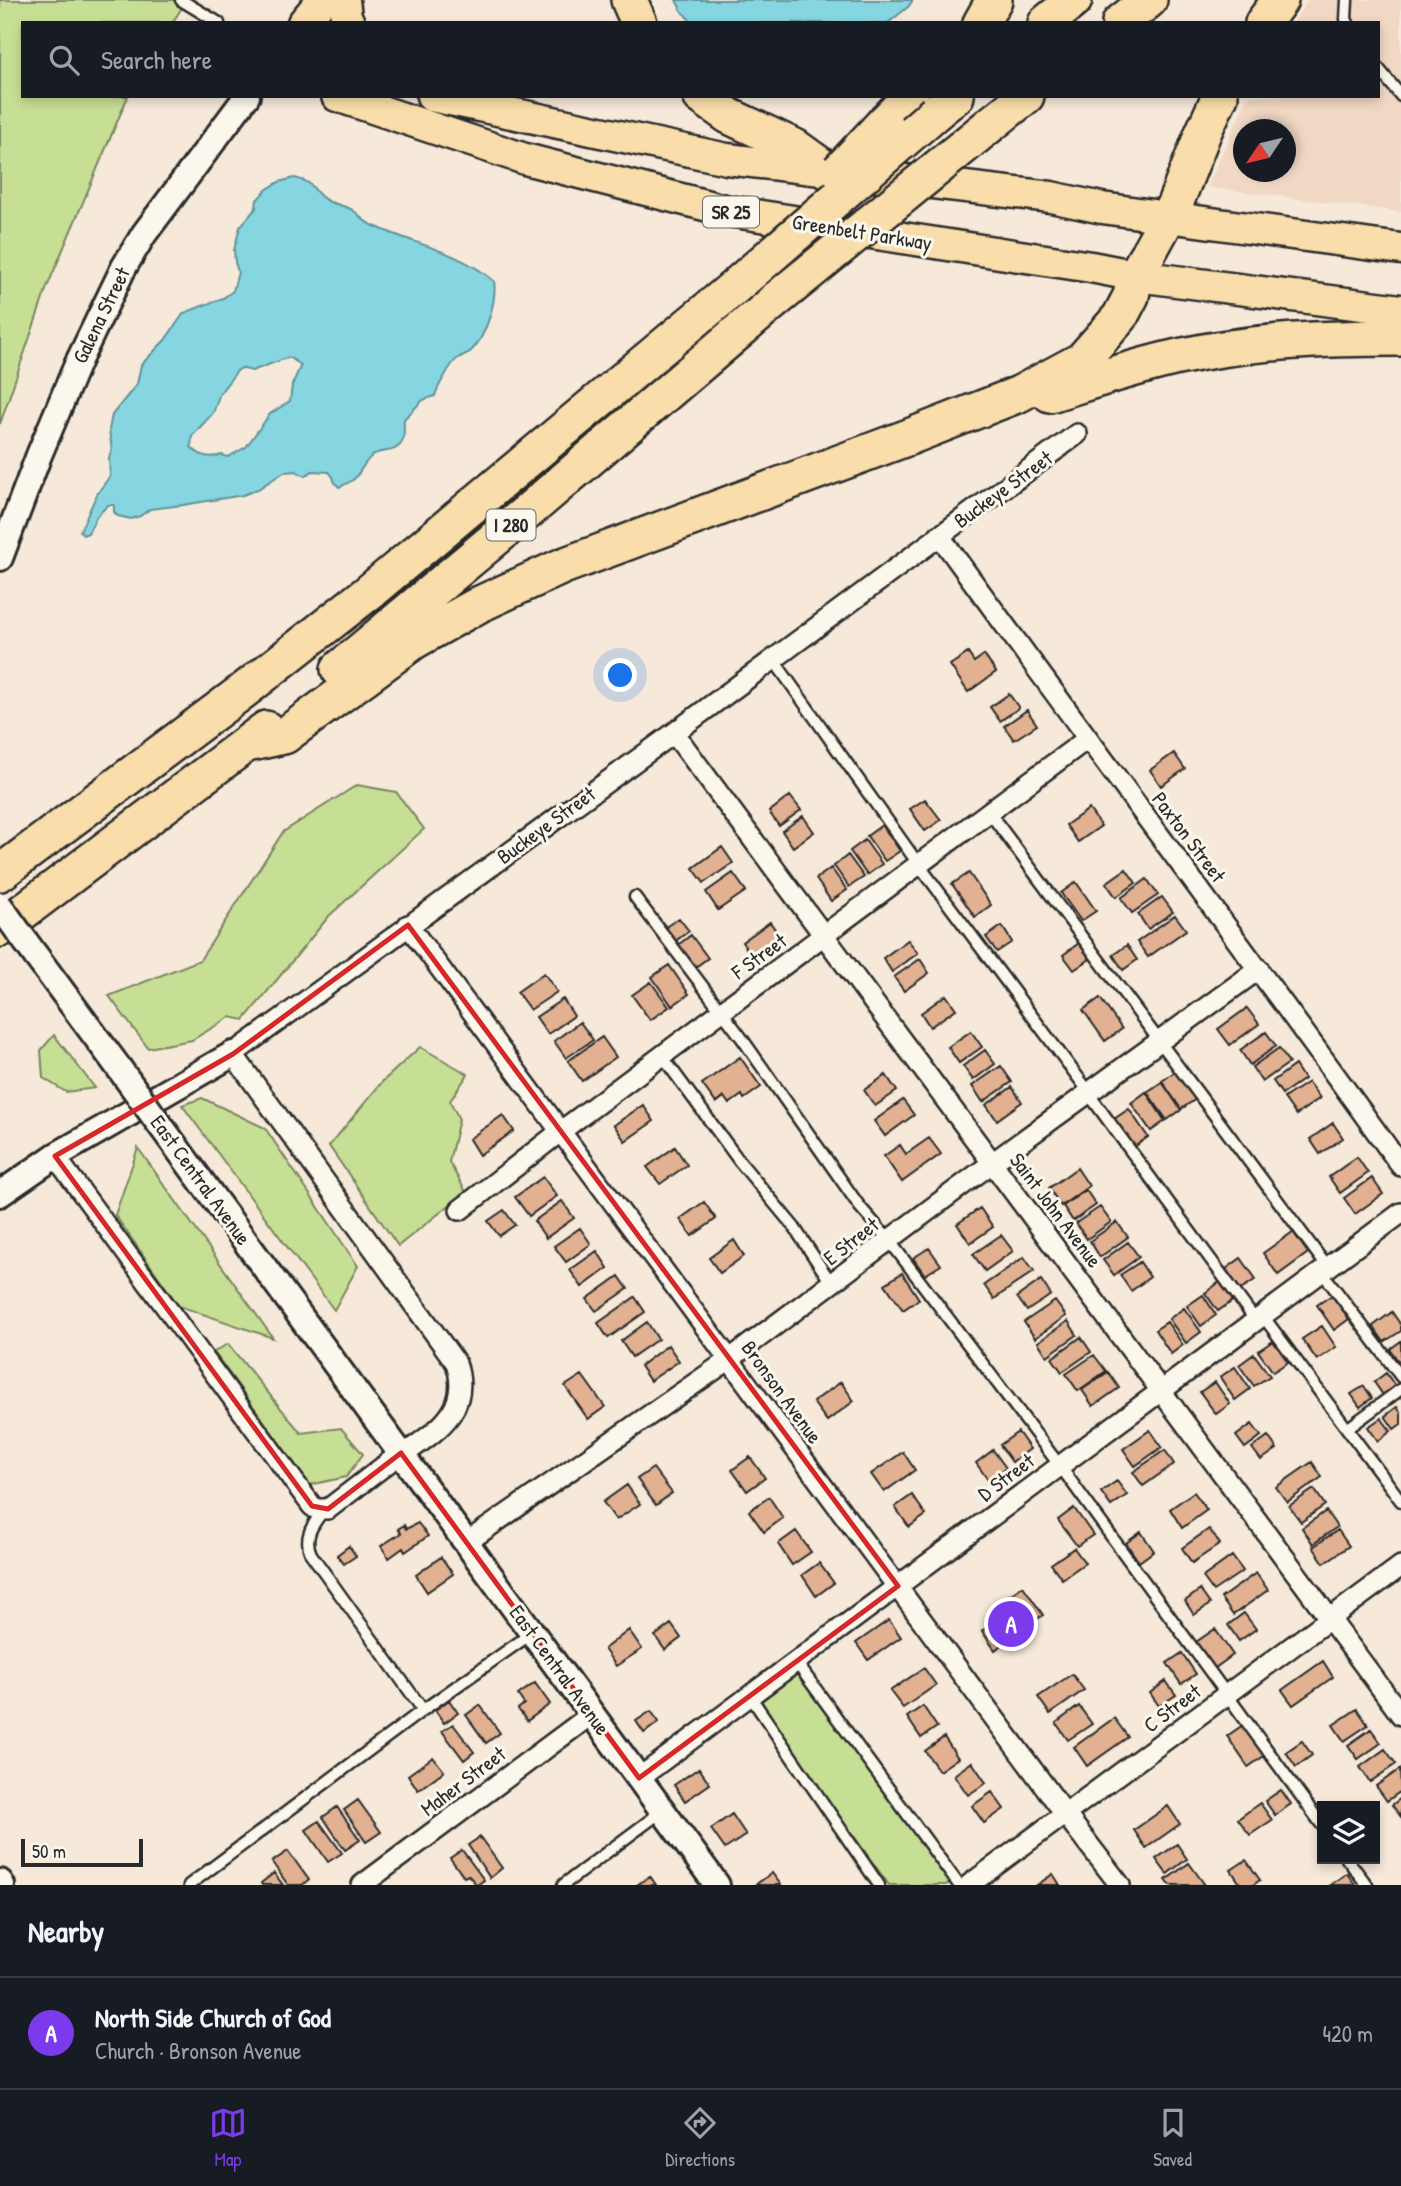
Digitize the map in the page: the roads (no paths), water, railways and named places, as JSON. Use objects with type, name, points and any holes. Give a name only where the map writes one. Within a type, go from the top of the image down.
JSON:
[{"type":"highway","points":[[629,0],[638,21]]},
{"type":"highway","points":[[982,21],[994,0]]},
{"type":"highway","points":[[1048,21],[1074,0]]},
{"type":"highway","points":[[1123,21],[1149,0]]},
{"type":"highway","points":[[1264,21],[1280,0]]},
{"type":"highway","points":[[704,98],[729,116],[795,148],[831,173]]},
{"type":"highway","name":"I 280","points":[[0,929],[247,744],[527,512],[774,302],[1024,98]]},
{"type":"highway","points":[[247,744],[284,736],[414,641],[480,604],[563,566],[909,438],[1019,394],[1082,360],[1120,317],[1131,296],[1137,276],[1168,217],[1219,98]]},
{"type":"highway","points":[[731,290],[884,123],[934,102]]},
{"type":"highway","name":"I 280","points":[[0,873],[243,691],[368,593],[731,290],[934,102]]},
{"type":"highway","points":[[909,438],[1179,357],[1246,346],[1324,338],[1401,338]]},
{"type":"main road","points":[[305,21],[322,0]]},
{"type":"main road","points":[[344,0],[348,21]]},
{"type":"main road","name":"Greenbelt Parkway","points":[[343,98],[525,159],[728,211],[1137,276],[1401,310]]},
{"type":"main road","points":[[441,98],[727,159],[1051,197],[1102,208],[1401,249]]},
{"type":"main road","points":[[527,98],[727,159]]},
{"type":"street","name":"Galena Street","points":[[0,558],[74,372],[124,267],[144,234],[246,98]]},
{"type":"street","name":"Buckeye Street","points":[[0,1194],[55,1156],[233,1054],[674,733],[1077,434]]},
{"type":"street","name":"Paxton Street","points":[[939,536],[1401,1166]]},
{"type":"street","name":"Saint John Avenue","points":[[674,733],[1401,1715]]},
{"type":"street","name":"F Street","points":[[460,1210],[561,1131],[1087,739]]},
{"type":"street","name":"East Central Avenue","points":[[0,906],[717,1885]]},
{"type":"street","name":"Bronson Avenue","points":[[408,925],[1120,1885]]},
{"type":"street","name":"E Street","points":[[467,1542],[730,1359],[992,1163],[1259,969]]},
{"type":"street","points":[[55,1156],[309,1503],[316,1509],[324,1510],[332,1506],[444,1423],[453,1411],[460,1389],[456,1363],[233,1054]]},
{"type":"street","name":"D Street","points":[[639,1778],[1401,1213]]},
{"type":"street","name":"C Street","points":[[969,1885],[1401,1566]]},
{"type":"street","name":"Maher Street","points":[[362,1885],[592,1714]]},
{"type":"lane","points":[[181,0],[216,21]]},
{"type":"lane","points":[[1347,0],[1347,21]]},
{"type":"lane","points":[[1380,70],[1401,96]]},
{"type":"lane","points":[[773,659],[919,865],[1089,1093],[1401,1501]]},
{"type":"lane","points":[[989,812],[1159,1041],[1401,1377]]},
{"type":"lane","points":[[635,897],[722,1011],[860,1207],[889,1240],[1060,1466],[1317,1818]]},
{"type":"lane","points":[[662,1056],[746,1170],[794,1227],[832,1284]]},
{"type":"lane","points":[[1347,1429],[1401,1389]]},
{"type":"lane","points":[[324,1510],[310,1531],[308,1547],[311,1554],[424,1710]]},
{"type":"lane","points":[[189,1885],[533,1632]]},
{"type":"lane","points":[[796,1662],[959,1885]]},
{"type":"lane","points":[[750,1696],[879,1885]]},
{"type":"lane","points":[[563,1885],[663,1811]]},
{"type":"lane","points":[[1351,1864],[1367,1885]]},
{"type":"water","points":[[676,0],[913,0],[890,21],[690,21]]},
{"type":"water","points":[[294,178],[302,180],[323,198],[351,209],[368,223],[450,255],[480,270],[494,281],[492,308],[486,328],[471,351],[454,361],[435,396],[423,400],[404,419],[404,436],[400,445],[371,456],[354,479],[345,484],[339,487],[329,472],[312,471],[305,476],[296,471],[284,472],[258,489],[243,495],[150,509],[131,519],[118,516],[114,512],[114,505],[108,505],[97,516],[88,533],[83,535],[80,531],[97,494],[110,476],[109,458],[112,449],[109,430],[112,415],[137,384],[141,365],[165,340],[184,313],[223,298],[233,291],[238,272],[234,250],[240,227],[256,208],[257,200],[279,182]],"holes":[[[289,357],[301,365],[292,385],[290,401],[270,414],[246,447],[228,457],[205,456],[191,447],[192,436],[213,413],[220,393],[241,368],[252,371]]]},
{"type":"place","name":"North Side Church of God","points":[[1011,1624]]}]
